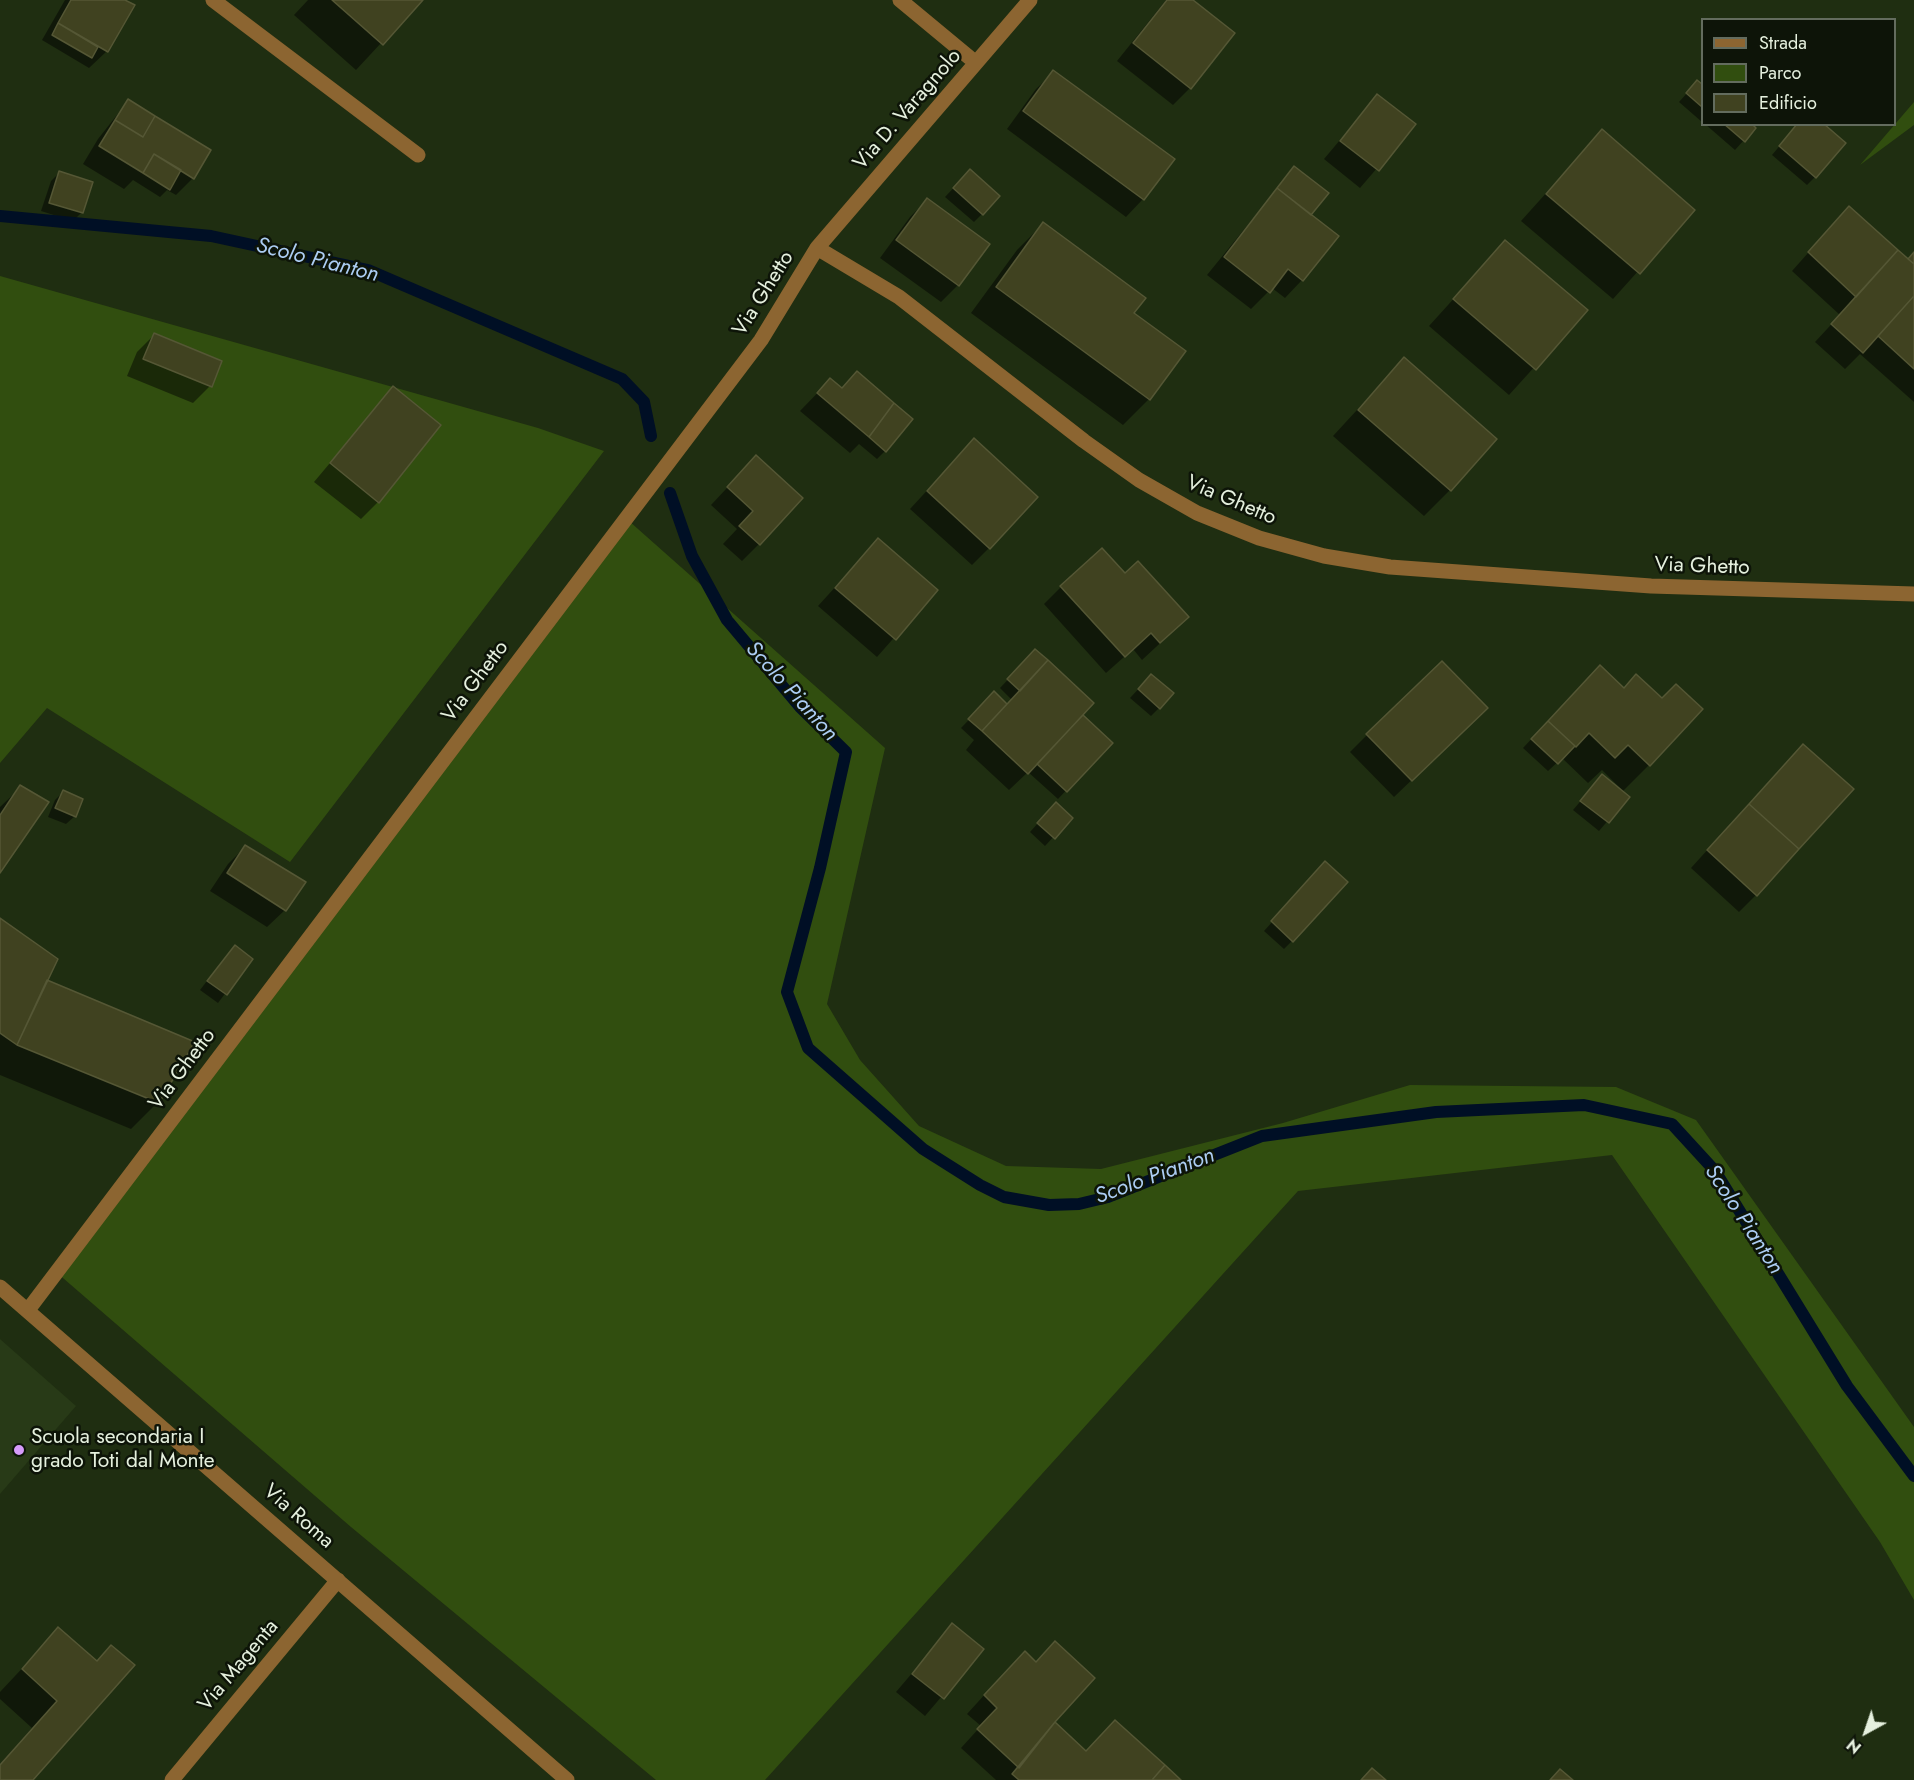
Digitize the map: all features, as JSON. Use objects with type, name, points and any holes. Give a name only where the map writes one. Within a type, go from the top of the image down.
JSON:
[{"type":"street","points":[[213,0],[418,155]]},
{"type":"street","points":[[900,0],[976,63]]},
{"type":"street","name":"Via D. Varagnolo","points":[[818,248],[1030,0]]},
{"type":"street","name":"Via Ghetto","points":[[28,1310],[761,340],[818,248],[899,297],[1084,441],[1139,480],[1197,513],[1259,538],[1324,556],[1390,567],[1651,586],[1914,594]]},
{"type":"street","name":"Via Roma","points":[[0,1287],[567,1780]]},
{"type":"street","name":"Via Magenta","points":[[172,1780],[338,1580]]},
{"type":"shaded area","name":"Scuola secondaria I grado Toti dal Monte","points":[[0,1339],[76,1406],[0,1494]]},
{"type":"green space","points":[[1914,102],[1914,125],[1860,165],[1893,126],[1896,126]]},
{"type":"green space","points":[[0,276],[538,428],[604,451],[290,862],[47,708],[0,763]]},
{"type":"green space","points":[[629,521],[885,748],[827,1004],[860,1060],[919,1126],[1006,1166],[1101,1169],[1283,1123],[1410,1085],[1616,1087],[1696,1120],[1914,1427],[1914,1600],[1880,1542],[1612,1155],[1298,1191],[765,1780],[656,1780],[351,1527],[56,1272]]},
{"type":"building","points":[[71,0],[125,0],[135,5],[108,52],[58,23]]},
{"type":"building","points":[[332,0],[423,0],[383,45]]},
{"type":"building","points":[[1167,0],[1193,0],[1235,33],[1191,89],[1133,43]]},
{"type":"building","points":[[58,23],[98,47],[92,58],[52,35]]},
{"type":"building","points":[[1053,70],[1175,159],[1144,200],[1023,111]]},
{"type":"building","points":[[1697,80],[1701,83],[1701,106],[1686,93]]},
{"type":"building","points":[[1377,94],[1416,124],[1379,171],[1340,141]]},
{"type":"building","points":[[128,99],[155,116],[143,137],[115,120]]},
{"type":"building","points":[[155,116],[211,150],[194,179],[154,154],[143,173],[99,146],[115,120],[143,137]]},
{"type":"building","points":[[1726,126],[1754,126],[1756,128],[1745,142]]},
{"type":"building","points":[[1795,126],[1826,126],[1846,143],[1816,178],[1779,146]]},
{"type":"building","points":[[1602,129],[1695,210],[1640,274],[1546,194]]},
{"type":"building","points":[[154,154],[181,170],[170,190],[143,173]]},
{"type":"building","points":[[1294,166],[1329,193],[1311,215],[1277,188]]},
{"type":"building","points":[[970,169],[1000,196],[983,215],[953,188]]},
{"type":"building","points":[[59,171],[93,182],[83,213],[49,203]]},
{"type":"building","points":[[1277,188],[1339,236],[1303,281],[1288,269],[1270,293],[1224,257]]},
{"type":"building","points":[[927,198],[990,244],[959,286],[896,240]]},
{"type":"building","points":[[1849,206],[1898,250],[1856,297],[1808,252]]},
{"type":"building","points":[[1043,222],[1146,298],[1134,313],[1186,351],[1150,400],[996,287]]},
{"type":"building","points":[[1505,240],[1588,310],[1536,370],[1453,299]]},
{"type":"building","points":[[1898,250],[1914,264],[1914,296],[1863,353],[1831,324]]},
{"type":"building","points":[[1914,252],[1914,264],[1908,259]]},
{"type":"building","points":[[1914,296],[1914,369],[1878,336]]},
{"type":"building","points":[[154,333],[222,361],[212,387],[143,359]]},
{"type":"building","points":[[1404,357],[1497,439],[1451,491],[1358,410]]},
{"type":"building","points":[[857,371],[894,403],[869,437],[817,393],[830,378],[842,388]]},
{"type":"building","points":[[393,386],[441,425],[379,503],[330,463]]},
{"type":"building","points":[[894,403],[913,419],[886,452],[869,437]]},
{"type":"building","points":[[974,438],[1038,497],[990,549],[927,491]]},
{"type":"building","points":[[756,455],[803,498],[760,545],[739,526],[753,511],[727,487]]},
{"type":"building","points":[[878,538],[938,590],[896,640],[835,588]]},
{"type":"building","points":[[1102,548],[1125,573],[1138,561],[1189,617],[1160,643],[1151,633],[1125,657],[1060,586]]},
{"type":"building","points":[[1035,649],[1048,660],[1020,691],[1007,679]]},
{"type":"building","points":[[1048,660],[1094,703],[1028,774],[982,731]]},
{"type":"building","points":[[1442,661],[1488,708],[1412,781],[1366,734]]},
{"type":"building","points":[[1600,665],[1624,688],[1636,674],[1662,698],[1676,684],[1703,709],[1650,766],[1628,745],[1615,758],[1589,733],[1576,747],[1548,721]]},
{"type":"building","points":[[1151,674],[1174,693],[1160,709],[1138,689]]},
{"type":"building","points":[[994,691],[1007,704],[982,731],[968,719]]},
{"type":"building","points":[[1083,715],[1113,743],[1067,792],[1037,764]]},
{"type":"building","points":[[1548,721],[1575,746],[1558,764],[1531,739]]},
{"type":"building","points":[[1803,744],[1854,789],[1799,849],[1749,804]]},
{"type":"building","points":[[1602,774],[1630,797],[1609,823],[1580,801]]},
{"type":"building","points":[[20,785],[49,802],[0,873],[0,815]]},
{"type":"building","points":[[63,790],[83,799],[76,817],[55,808]]},
{"type":"building","points":[[1056,802],[1073,818],[1055,839],[1037,823]]},
{"type":"building","points":[[1749,804],[1799,849],[1757,896],[1707,850]]},
{"type":"building","points":[[245,845],[306,882],[286,911],[227,873]]},
{"type":"building","points":[[1325,861],[1348,882],[1293,942],[1271,921]]},
{"type":"building","points":[[0,918],[58,959],[17,1045],[0,1033]]},
{"type":"building","points":[[235,945],[253,959],[227,995],[207,981]]},
{"type":"building","points":[[47,980],[195,1042],[159,1103],[17,1045]]},
{"type":"building","points":[[952,1623],[984,1649],[944,1699],[912,1674]]},
{"type":"building","points":[[58,1627],[97,1661],[111,1645],[135,1665],[33,1780],[0,1780],[0,1765],[57,1701],[22,1669]]},
{"type":"building","points":[[1055,1641],[1095,1678],[1055,1722],[1019,1768],[977,1729],[997,1708],[984,1695],[1025,1651],[1036,1662]]},
{"type":"building","points":[[1115,1720],[1165,1765],[1152,1780],[1019,1780],[1012,1774],[1055,1722],[1086,1751]]},
{"type":"building","points":[[1165,1765],[1181,1780],[1152,1780]]},
{"type":"building","points":[[1372,1768],[1386,1780],[1361,1780]]},
{"type":"building","points":[[1560,1769],[1573,1780],[1550,1780]]},
{"type":"waterway","name":"Scolo Pianton","points":[[0,216],[211,236],[368,270],[622,379],[644,402],[651,436]]},
{"type":"waterway","name":"Scolo Pianton","points":[[670,493],[692,556],[727,620],[800,707],[846,752],[820,868],[787,992],[808,1048],[923,1149],[980,1185],[1004,1197],[1049,1205],[1079,1204],[1108,1197],[1262,1136],[1436,1112],[1584,1105],[1672,1124],[1715,1171],[1847,1386],[1914,1476]]},
{"type":"place","name":"Scuola secondaria I grado Toti dal Monte","points":[[19,1450]]}]
